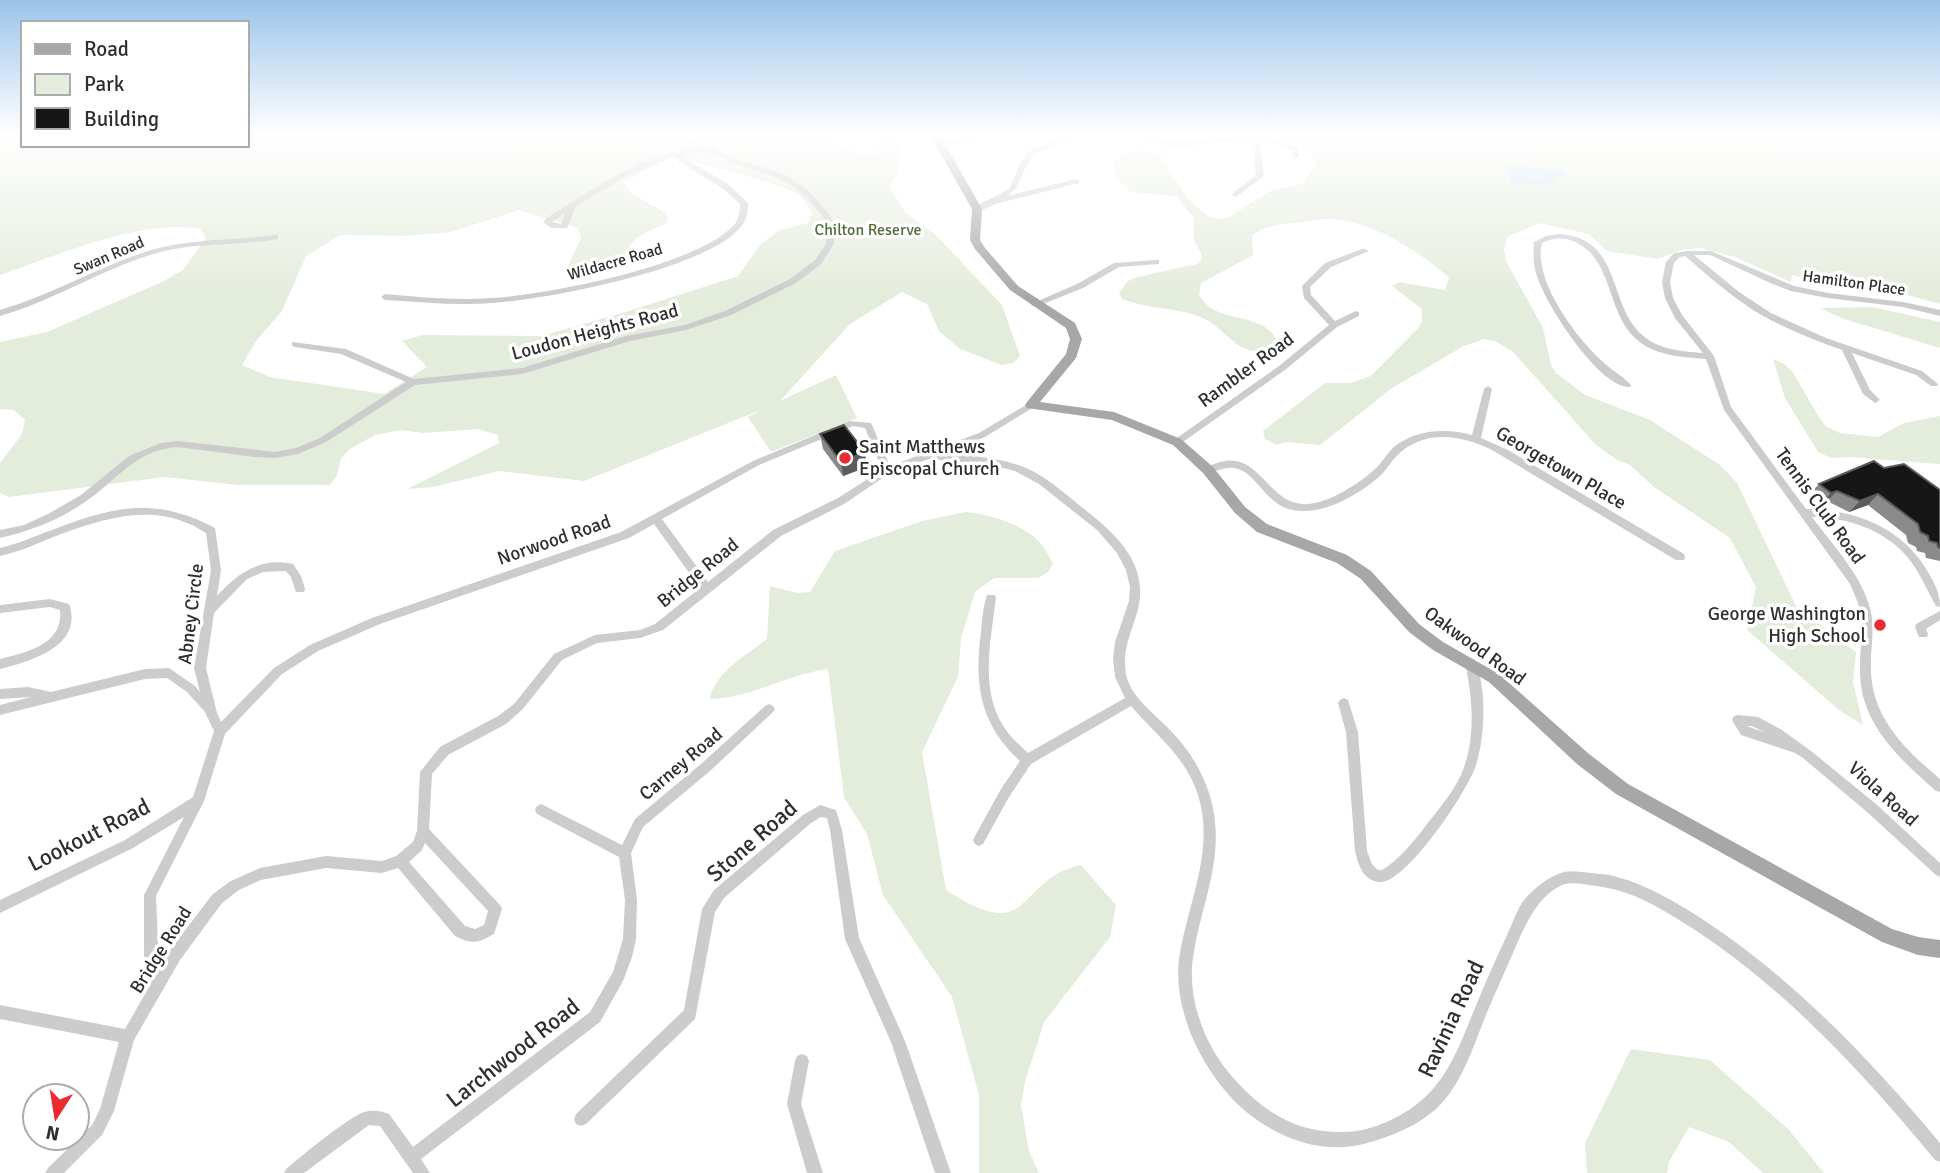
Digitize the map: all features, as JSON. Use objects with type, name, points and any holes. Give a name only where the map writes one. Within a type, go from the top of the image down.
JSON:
[{"type":"main road","name":"Bridge Road","points":[[966,190],[976,209],[975,240],[980,249],[1014,288],[1070,327],[1076,345],[1067,362],[1031,405]]},
{"type":"main road","name":"Oakwood Road","points":[[1031,405],[1114,416],[1177,442],[1208,470],[1240,510],[1262,528],[1342,559],[1366,575],[1414,628],[1438,646],[1494,678],[1583,759],[1622,789],[1888,936],[1918,946],[1940,949]]},
{"type":"street","points":[[572,206],[600,190]]},
{"type":"street","name":"Wildacre Road","points":[[385,296],[488,300],[537,296],[615,280],[702,249],[727,235],[738,225],[744,213],[744,203],[729,190]]},
{"type":"street","name":"Loudon Heights Road","points":[[0,534],[26,528],[52,517],[84,498],[144,451],[178,444],[255,454],[275,455],[298,451],[323,440],[413,382],[522,372],[629,338],[685,327],[764,297],[793,281],[818,262],[830,244],[832,226],[812,197],[802,190]]},
{"type":"street","points":[[976,209],[1012,190]]},
{"type":"street","points":[[992,202],[1041,190]]},
{"type":"street","points":[[1236,195],[1243,190]]},
{"type":"street","name":"Swan Road","points":[[0,313],[53,296],[127,261],[159,250],[181,245],[275,237]]},
{"type":"street","points":[[1627,385],[1615,379],[1564,326],[1541,278],[1536,247],[1545,237],[1576,238],[1595,253],[1631,328],[1654,348],[1710,356]]},
{"type":"street","points":[[1334,325],[1307,296],[1306,286],[1328,265],[1365,251]]},
{"type":"street","points":[[1686,253],[1719,281],[1767,314],[1800,331],[1919,373],[1934,384]]},
{"type":"street","name":"Hamilton Place","points":[[1686,253],[1711,253],[1791,288],[1832,296],[1888,301],[1940,313]]},
{"type":"street","name":"Tennis Club Road","points":[[1686,253],[1677,255],[1670,262],[1666,282],[1668,298],[1678,316],[1710,356],[1727,408],[1854,582],[1866,610],[1866,682],[1869,702],[1878,722],[1895,745],[1940,787]]},
{"type":"street","points":[[1035,303],[1080,286],[1117,265],[1156,262]]},
{"type":"street","name":"Rambler Road","points":[[1177,442],[1282,368],[1334,325],[1356,314]]},
{"type":"street","points":[[295,344],[342,351],[413,382]]},
{"type":"street","points":[[1845,347],[1866,393],[1875,400]]},
{"type":"street","points":[[1476,439],[1488,389]]},
{"type":"street","name":"Bridge Road","points":[[423,831],[425,772],[444,751],[502,720],[519,707],[558,657],[595,639],[640,634],[659,628],[777,533],[841,500],[887,471],[982,435],[1031,405]]},
{"type":"street","name":"Norwood Road","points":[[220,731],[278,671],[314,648],[376,621],[625,535],[756,463],[852,423],[868,425],[887,471]]},
{"type":"street","name":"Georgetown Place","points":[[1208,470],[1219,465],[1242,465],[1253,472],[1263,487],[1282,502],[1299,508],[1319,506],[1352,491],[1377,473],[1398,448],[1413,438],[1431,434],[1476,439],[1680,557]]},
{"type":"street","name":"Ravinia Road","points":[[925,455],[1000,465],[1028,472],[1092,520],[1119,548],[1133,572],[1137,589],[1121,638],[1118,658],[1122,681],[1131,700],[1173,741],[1197,776],[1208,813],[1209,851],[1201,899],[1189,941],[1185,982],[1196,1029],[1214,1065],[1237,1095],[1264,1118],[1298,1136],[1331,1140],[1368,1138],[1409,1119],[1437,1098],[1460,1060],[1527,907],[1544,890],[1567,877],[1595,877],[1636,888],[1677,908],[1729,944],[1847,1051],[1902,1106],[1940,1155]]},
{"type":"street","name":"Abney Circle","points":[[0,552],[107,514],[128,511],[164,512],[181,516],[211,531],[216,570],[200,668],[211,713],[220,731]]},
{"type":"street","points":[[1806,513],[1841,516],[1861,522],[1886,535],[1908,551],[1940,603]]},
{"type":"street","points":[[656,519],[706,588]]},
{"type":"street","points":[[209,611],[243,575],[260,568],[289,567],[296,576],[300,589]]},
{"type":"street","points":[[991,597],[984,660],[985,697],[995,728],[1013,750],[1027,760]]},
{"type":"street","points":[[0,609],[50,603],[65,607],[67,614],[65,624],[47,648],[38,654],[0,664]]},
{"type":"street","points":[[1923,634],[1920,627],[1924,622],[1940,615]]},
{"type":"street","points":[[1344,703],[1352,732],[1364,865],[1371,873],[1383,877],[1404,860],[1461,787],[1473,757],[1477,687],[1471,663]]},
{"type":"street","name":"Abney Circle","points":[[0,710],[145,674],[169,673],[191,689],[211,713]]},
{"type":"street","points":[[0,695],[28,692],[54,696]]},
{"type":"street","points":[[979,840],[1004,793],[1027,760],[1131,700]]},
{"type":"street","name":"Carney Road","points":[[625,853],[639,823],[706,768],[769,709]]},
{"type":"street","points":[[156,988],[151,964],[150,895],[198,801],[220,731]]},
{"type":"street","name":"Viola Road","points":[[1797,748],[1839,779],[1940,871]]},
{"type":"street","name":"Lookout Road","points":[[0,907],[129,844],[198,801]]},
{"type":"street","points":[[541,810],[625,853]]},
{"type":"street","name":"Stone Road","points":[[581,1119],[690,1014],[705,925],[709,909],[719,894],[820,811],[832,814],[852,939],[898,1041],[943,1173]]},
{"type":"street","points":[[423,831],[495,909],[489,929],[469,937],[460,931],[400,861],[418,846],[423,831]]},
{"type":"street","name":"Larchwood Road","points":[[411,1158],[596,1017],[616,986],[629,950],[632,910],[625,853]]},
{"type":"street","name":"Bridge Road","points":[[53,1173],[88,1139],[102,1120],[116,1084],[128,1037],[201,917],[217,899],[234,886],[260,874],[326,862],[382,867],[400,861]]},
{"type":"street","points":[[0,1013],[128,1037]]},
{"type":"street","points":[[802,1060],[794,1104],[816,1173]]},
{"type":"street","points":[[292,1173],[368,1118],[384,1119],[422,1173]]},
{"type":"green space","name":"Chilton Reserve","points":[[0,190],[629,190],[665,213],[668,218],[666,223],[633,241],[614,266],[589,273],[570,274],[566,270],[581,238],[578,228],[519,210],[451,232],[406,236],[340,235],[306,256],[282,311],[256,341],[242,365],[270,377],[384,394],[427,367],[402,341],[423,335],[541,336],[629,311],[738,276],[761,244],[779,230],[808,223],[812,213],[804,200],[786,190],[891,190],[905,212],[935,234],[1002,305],[1020,356],[1013,363],[1002,365],[960,349],[939,331],[927,304],[902,292],[850,324],[780,401],[836,375],[857,418],[771,452],[748,417],[763,409],[584,481],[499,471],[433,487],[407,489],[499,443],[498,435],[477,429],[423,433],[401,430],[375,435],[350,449],[341,458],[337,475],[330,485],[238,485],[165,477],[9,497],[0,493],[0,463],[22,434],[25,420],[14,410],[0,409],[0,342],[47,332],[164,281],[183,270],[206,238],[200,229],[152,229],[73,249],[0,275]]},
{"type":"green space","points":[[1128,190],[1182,190],[1188,199],[1208,216],[1217,219],[1227,218],[1270,191],[1940,190],[1940,304],[1893,291],[1820,282],[1792,275],[1791,282],[1735,257],[1700,248],[1681,250],[1657,259],[1607,251],[1589,234],[1539,223],[1508,237],[1504,248],[1506,261],[1543,328],[1551,365],[1556,373],[1585,395],[1650,420],[1720,465],[1737,483],[1796,606],[1856,652],[1853,682],[1863,725],[1839,710],[1747,630],[1756,587],[1730,538],[1654,487],[1630,465],[1617,460],[1596,445],[1513,352],[1495,341],[1484,339],[1464,346],[1392,388],[1320,445],[1287,442],[1276,445],[1265,439],[1263,431],[1325,383],[1350,383],[1371,376],[1418,328],[1422,322],[1422,309],[1392,286],[1399,282],[1445,290],[1449,278],[1425,258],[1396,240],[1366,226],[1330,219],[1261,230],[1252,236],[1253,255],[1201,283],[1199,295],[1206,304],[1219,312],[1265,327],[1277,341],[1274,348],[1250,350],[1241,347],[1209,321],[1198,316],[1122,299],[1119,293],[1128,281],[1197,264],[1202,259],[1194,241],[1193,217],[1176,196]]},
{"type":"green space","points":[[1872,307],[1940,322],[1940,348],[1844,319],[1820,308]]},
{"type":"green space","points":[[1773,359],[1792,371],[1820,419],[1827,427],[1840,433],[1878,437],[1904,423],[1940,416],[1940,464],[1831,458],[1818,452],[1785,398]]},
{"type":"green space","points":[[966,512],[996,518],[1026,531],[1043,546],[1053,563],[1048,572],[1038,578],[994,578],[975,592],[961,638],[958,677],[922,752],[946,890],[975,906],[995,913],[1010,912],[1059,873],[1081,865],[1116,905],[1110,937],[1044,1022],[1025,1082],[1021,1105],[1029,1151],[1039,1173],[979,1173],[979,1095],[952,997],[883,895],[867,834],[844,797],[828,669],[739,695],[710,699],[725,673],[767,639],[770,586],[797,593],[810,592],[835,551],[922,521]]},
{"type":"green space","points":[[1631,1049],[1710,1060],[1788,1129],[1824,1173],[1763,1173],[1729,1142],[1689,1127],[1669,1162],[1667,1173],[1587,1173],[1585,1143]]},
{"type":"building","points":[[844,425],[865,452],[841,462],[820,434]]},
{"type":"building","points":[[1874,461],[1884,468],[1904,464],[1940,490],[1940,548],[1920,532],[1918,524],[1878,494],[1860,501],[1837,491],[1831,493],[1819,484]]},
{"type":"place","name":"Saint Matthews Episcopal Church","points":[[845,458]]},
{"type":"place","name":"George Washington High School","points":[[1880,625]]}]
